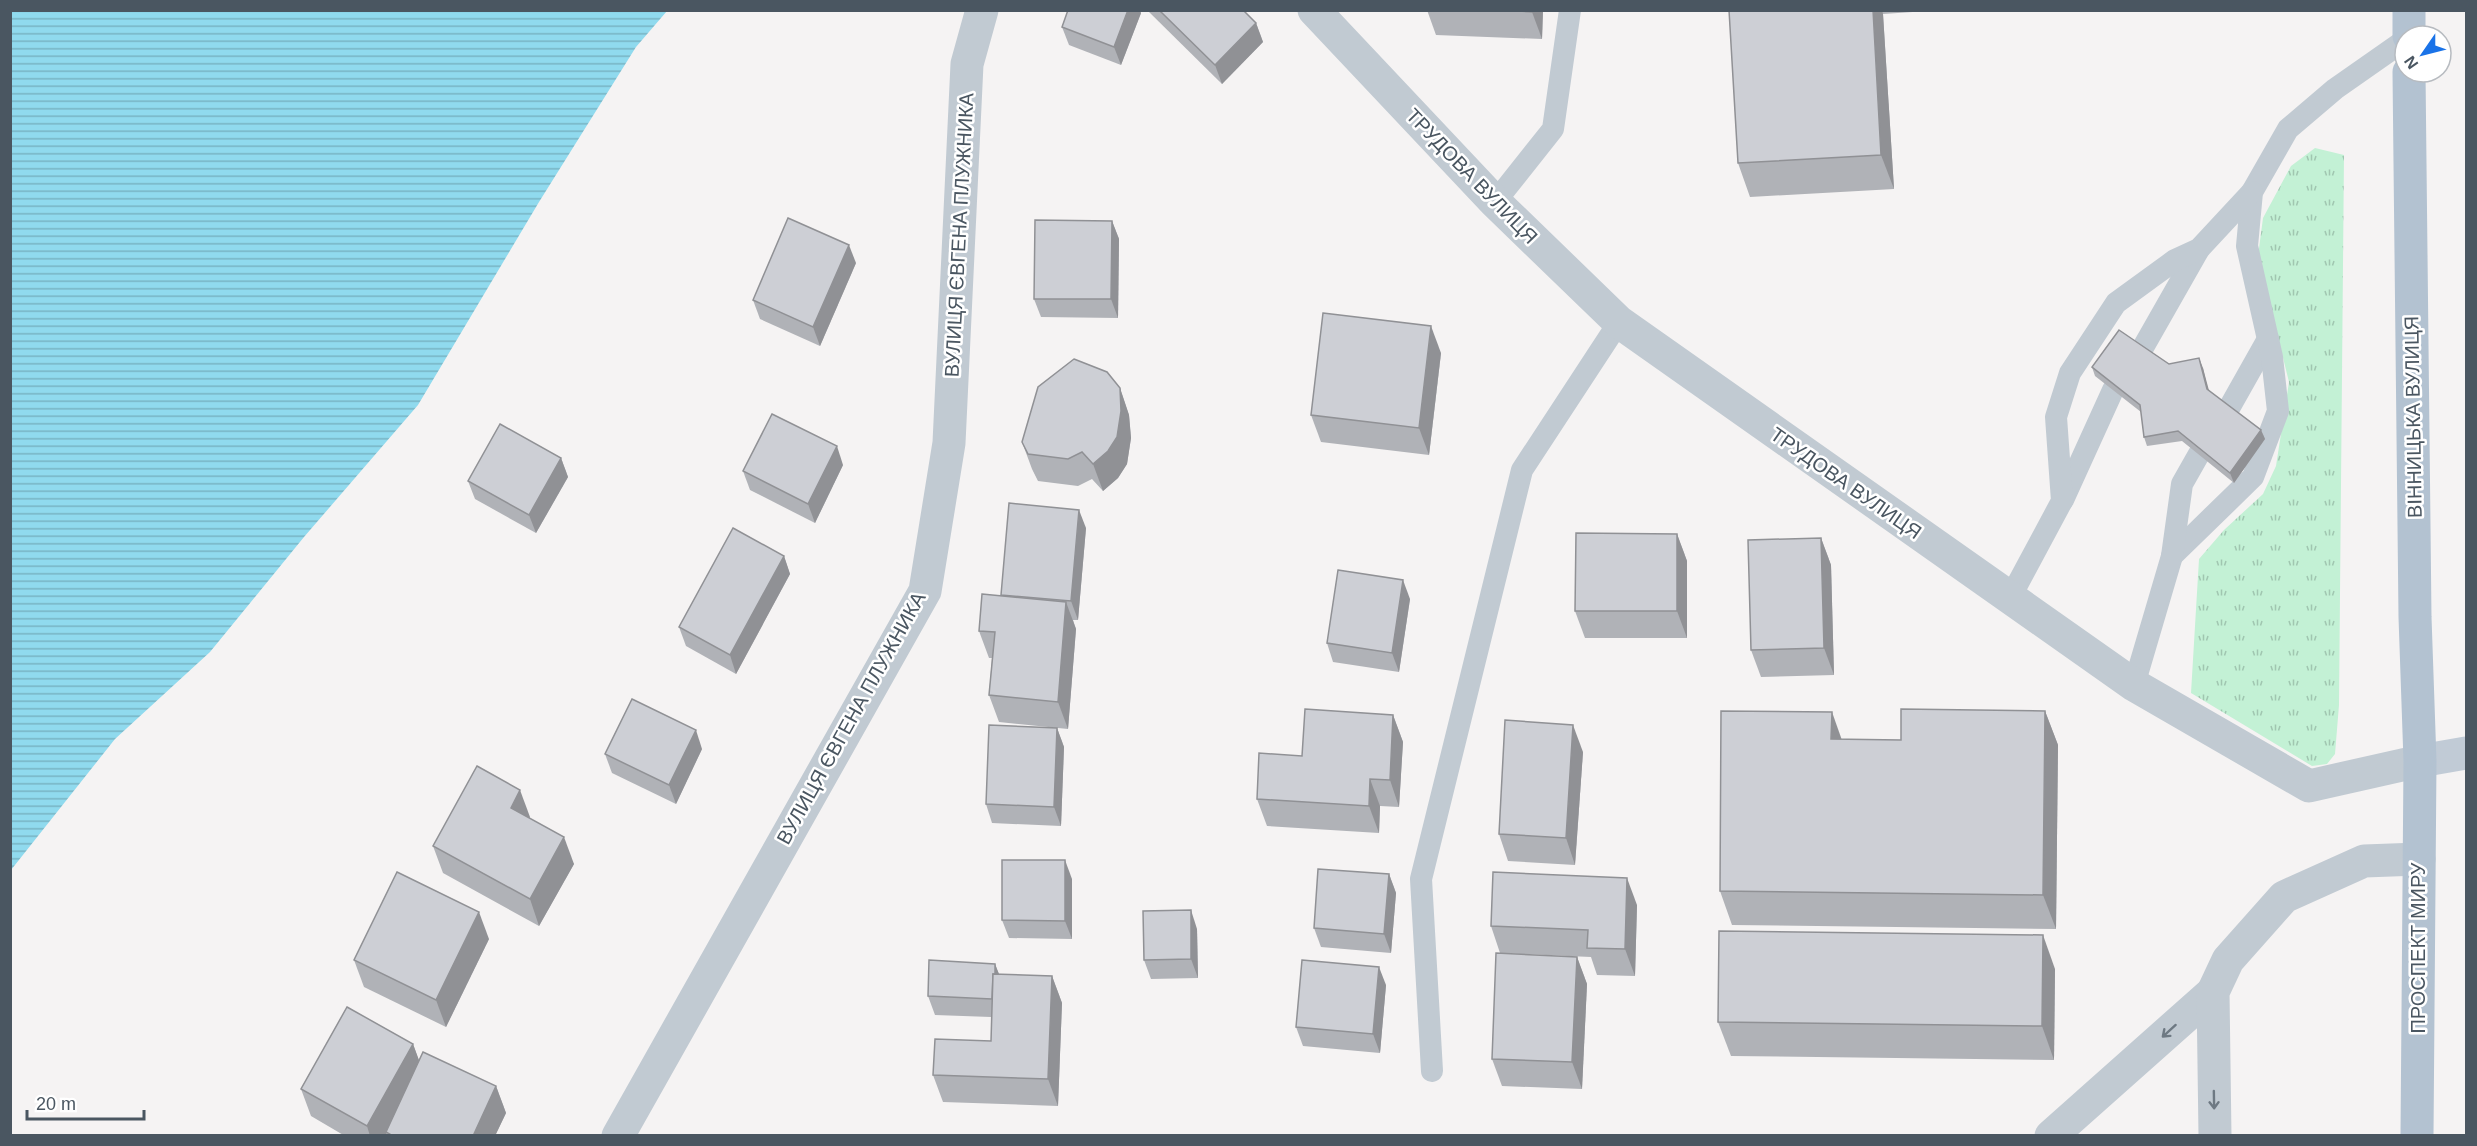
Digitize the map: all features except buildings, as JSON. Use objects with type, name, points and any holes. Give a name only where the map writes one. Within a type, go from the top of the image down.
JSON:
[{"type":"main road","name":"ВІННИЦЬКА ВУЛИЦЯ","points":[[2409,84],[2415,617],[2420,761]]},
{"type":"main road","name":"ТРУДОВА ВУЛИЦЯ","points":[[2420,761],[2466,753]]},
{"type":"main road","name":"ПРОСПЕКТ МИРУ","points":[[2417,1136],[2420,761]]},
{"type":"street","name":"ВУЛИЦЯ ЄВГЕНА ПЛУЖНИКА","points":[[618,1136],[925,591],[949,443],[967,64],[982,10]]},
{"type":"street","name":"ТРУДОВА ВУЛИЦЯ","points":[[1314,10],[1495,202],[1618,322],[2134,685],[2309,786],[2420,761]]},
{"type":"street","points":[[2051,1136],[2213,992],[2228,960],[2284,897],[2364,861],[2419,859]]},
{"type":"street","points":[[2213,992],[2215,1136]]},
{"type":"lane","points":[[1495,202],[1553,129],[1570,10]]},
{"type":"lane","points":[[2141,351],[2199,249],[2252,192],[2288,129],[2335,89],[2393,48]]},
{"type":"lane","points":[[2172,556],[2253,477],[2278,411],[2268,339],[2247,246],[2252,192]]},
{"type":"lane","points":[[2062,501],[2055,417],[2070,373],[2116,303],[2175,260],[2199,249]]},
{"type":"lane","points":[[1432,1071],[1421,879],[1522,470],[1618,322]]},
{"type":"lane","points":[[2228,410],[2268,339]]},
{"type":"lane","points":[[2010,598],[2062,501],[2113,390]]},
{"type":"lane","points":[[2134,685],[2172,556],[2182,484],[2199,454]]},
{"type":"green space","points":[[2315,148],[2344,155],[2339,705],[2335,754],[2327,764],[2312,766],[2191,693],[2199,559],[2224,530],[2263,494],[2276,466],[2289,382],[2258,256],[2263,218],[2291,166]]},
{"type":"water","points":[[11,10],[667,11],[636,47],[539,202],[418,405],[304,537],[210,652],[115,739],[11,870]]}]
